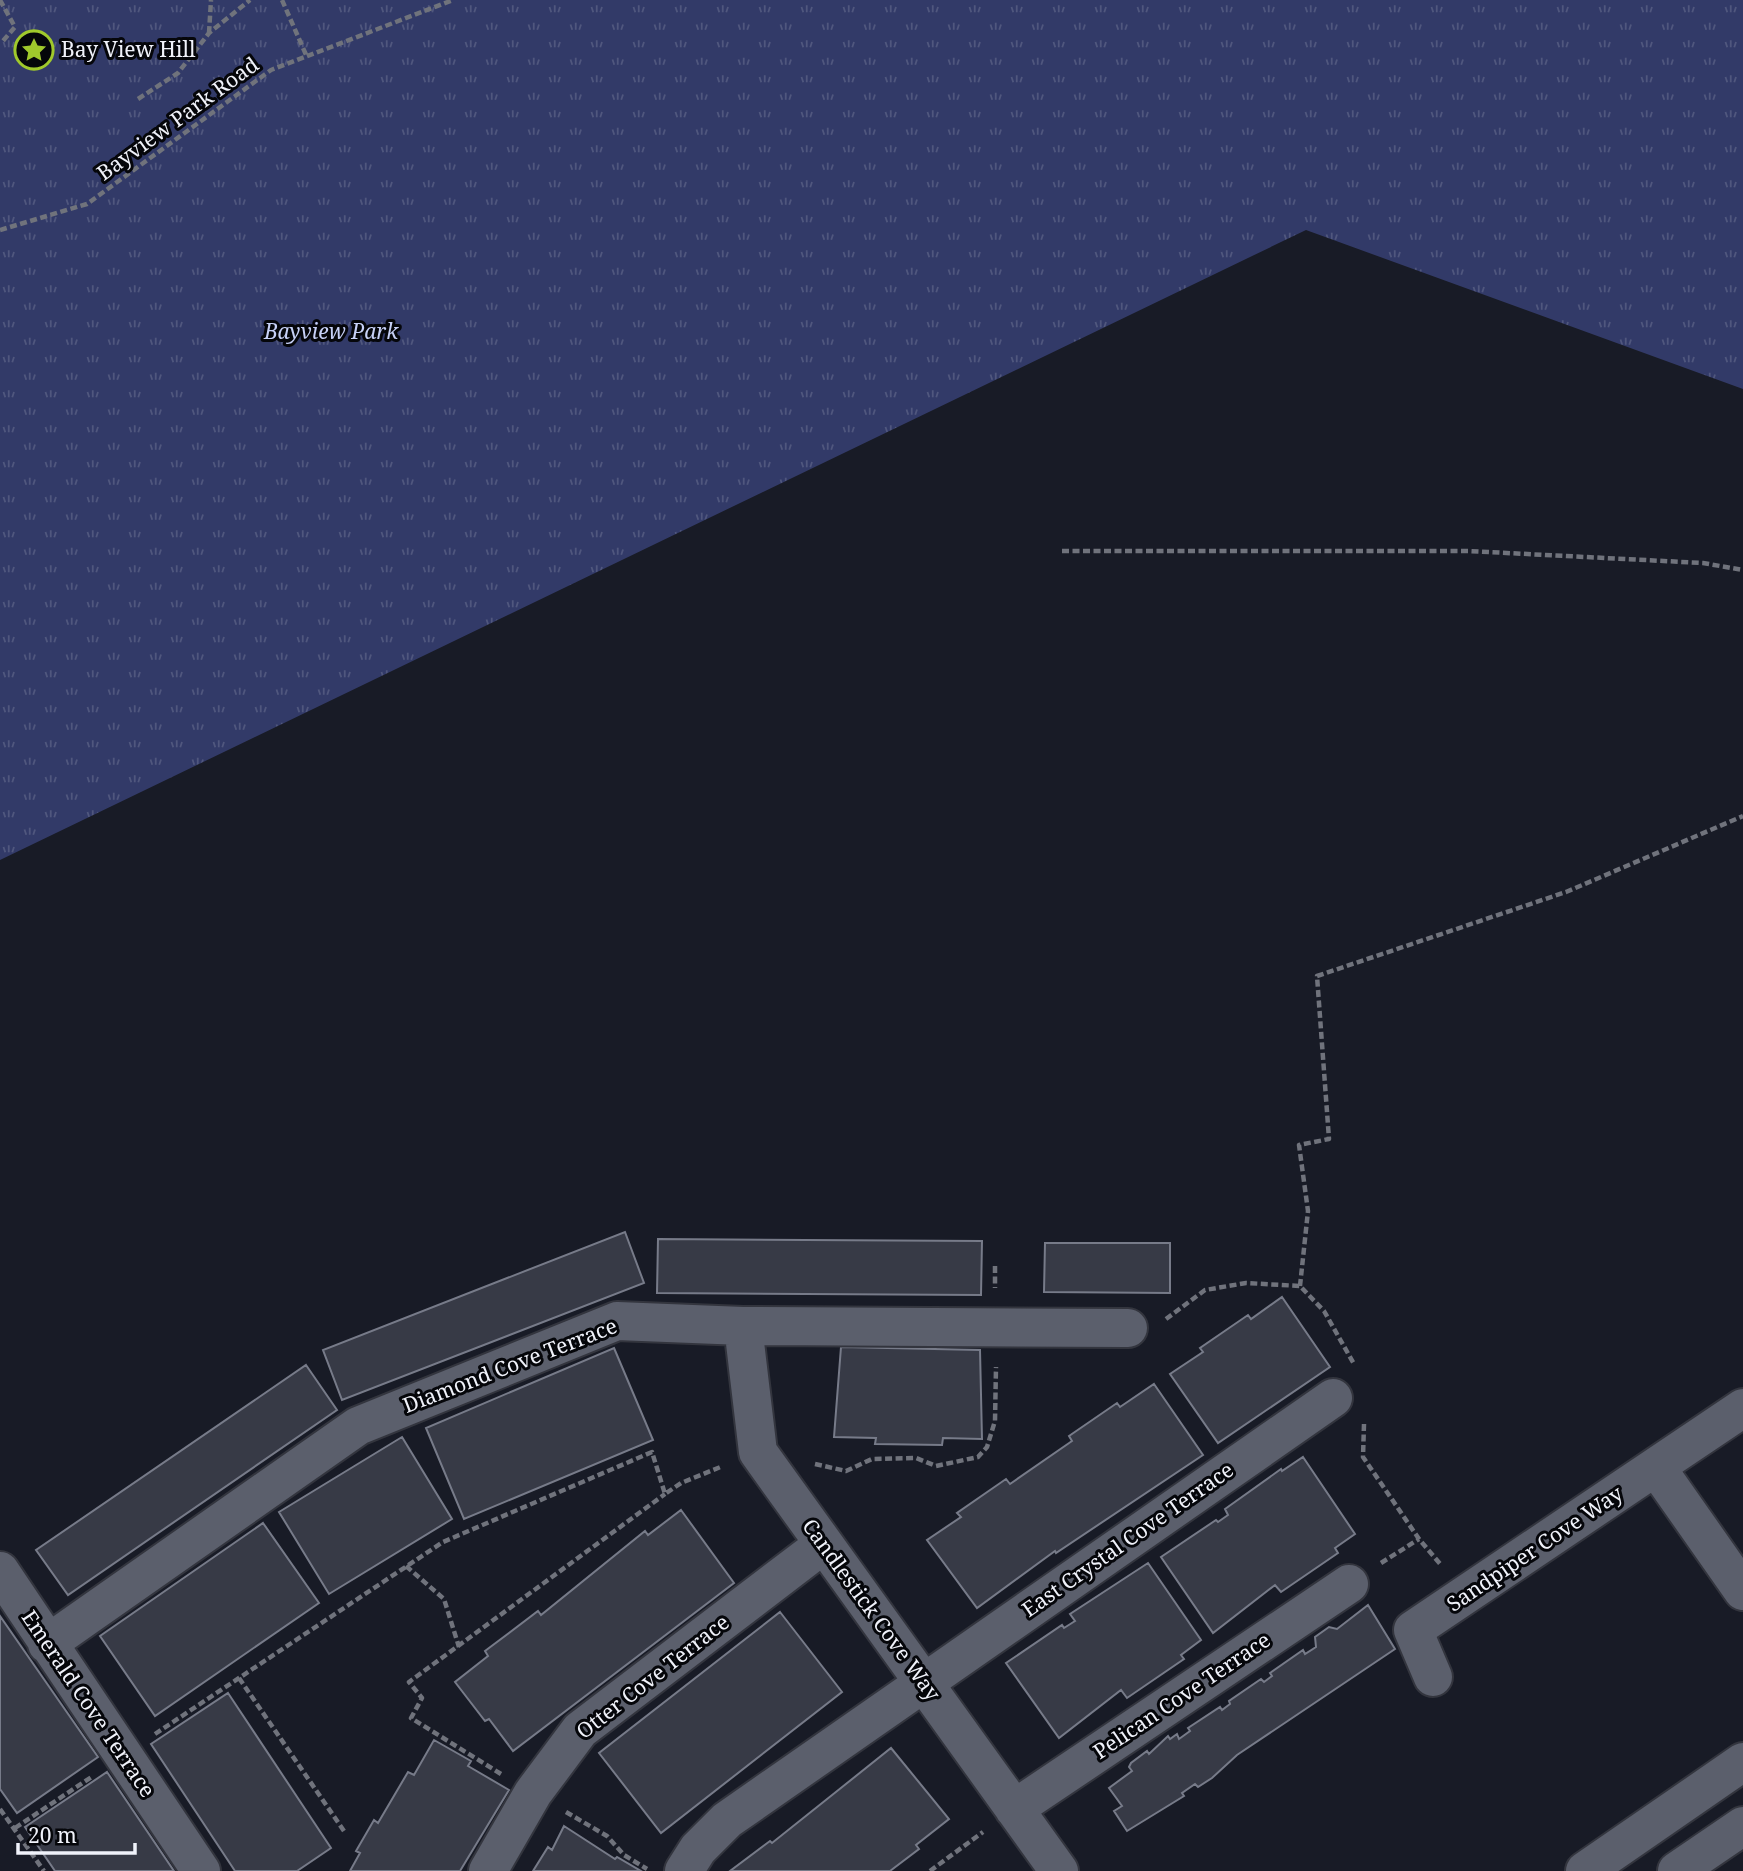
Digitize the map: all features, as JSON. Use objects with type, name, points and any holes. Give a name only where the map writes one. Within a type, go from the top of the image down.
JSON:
[{"type":"street","name":"Diamond Cove Terrace","points":[[47,1644],[358,1426],[617,1321],[743,1326],[1128,1328]]},
{"type":"street","name":"Candlestick Cove Way","points":[[743,1326],[758,1452],[1059,1871]]},
{"type":"street","name":"East Crystal Cove Terrace","points":[[684,1871],[698,1849],[727,1820],[1333,1398]]},
{"type":"street","name":"Sandpiper Cove Way","points":[[1433,1677],[1413,1630],[1743,1408]]},
{"type":"street","points":[[1656,1467],[1743,1591]]},
{"type":"street","name":"Otter Cove Terrace","points":[[488,1871],[533,1793],[580,1730],[824,1544]]},
{"type":"street","name":"Emerald Cove Terrace","points":[[0,1571],[201,1871]]},
{"type":"street","name":"Pelican Cove Terrace","points":[[1014,1809],[1349,1584]]},
{"type":"street","points":[[1585,1871],[1743,1762]]},
{"type":"street","points":[[1677,1871],[1743,1826]]},
{"type":"path","points":[[0,0],[15,27],[2,42]]},
{"type":"path","points":[[209,33],[211,0]]},
{"type":"path","points":[[138,99],[178,73],[209,33],[250,0]]},
{"type":"path","points":[[282,0],[307,57]]},
{"type":"path","name":"Bayview Park Road","points":[[0,230],[87,204],[271,70],[453,0]]},
{"type":"path","points":[[1062,551],[1468,551],[1703,563],[1743,570]]},
{"type":"path","points":[[1300,1286],[1308,1210],[1299,1145],[1329,1139],[1317,976],[1566,892],[1702,836],[1743,816]]},
{"type":"path","points":[[411,1718],[422,1698],[409,1682],[681,1483],[758,1452],[846,1471],[872,1459],[916,1458],[936,1466],[978,1457],[987,1447],[995,1421],[995,1266]]},
{"type":"path","points":[[15,1828],[443,1542],[652,1452],[665,1494]]},
{"type":"path","points":[[406,1566],[444,1599],[459,1647]]},
{"type":"path","points":[[239,1678],[344,1831]]},
{"type":"path","points":[[0,1809],[44,1871]]},
{"type":"path","points":[[930,1871],[1014,1809]]},
{"type":"green space","name":"Bayview Park","points":[[0,0],[1743,0],[1743,389],[1306,230],[0,860]]},
{"type":"building","points":[[625,1232],[644,1283],[342,1400],[323,1350]]},
{"type":"building","points":[[658,1239],[982,1241],[981,1295],[657,1293]]},
{"type":"building","points":[[1045,1243],[1170,1243],[1170,1293],[1044,1292]]},
{"type":"building","points":[[1282,1297],[1330,1367],[1218,1443],[1170,1374],[1203,1352],[1200,1348],[1248,1315],[1251,1319]]},
{"type":"building","points":[[841,1347],[980,1350],[982,1439],[943,1438],[942,1445],[875,1444],[876,1438],[834,1437]]},
{"type":"building","points":[[614,1348],[653,1440],[464,1519],[426,1428]]},
{"type":"building","points":[[306,1365],[337,1410],[68,1595],[36,1550]]},
{"type":"building","points":[[1154,1384],[1203,1455],[1056,1553],[1055,1551],[977,1608],[927,1540],[961,1517],[957,1513],[1006,1479],[1010,1484],[1072,1441],[1069,1436],[1117,1403],[1120,1407]]},
{"type":"building","points":[[402,1437],[452,1519],[329,1594],[279,1512]]},
{"type":"building","points":[[1303,1457],[1355,1534],[1335,1548],[1338,1553],[1281,1592],[1275,1585],[1213,1633],[1161,1557],[1216,1520],[1218,1522],[1228,1515],[1225,1509],[1281,1469],[1282,1471]]},
{"type":"building","points":[[681,1510],[734,1583],[513,1751],[489,1719],[485,1721],[455,1682],[488,1656],[485,1651],[538,1611],[541,1615],[645,1531],[648,1535]]},
{"type":"building","points":[[263,1523],[319,1603],[155,1716],[100,1636]]},
{"type":"building","points":[[1148,1563],[1201,1640],[1181,1655],[1184,1659],[1127,1698],[1121,1690],[1059,1738],[1006,1663],[1062,1625],[1064,1628],[1075,1621],[1070,1614]]},
{"type":"building","points":[[1368,1605],[1395,1649],[1237,1755],[1212,1778],[1198,1787],[1195,1784],[1182,1793],[1184,1796],[1127,1831],[1114,1811],[1122,1806],[1109,1788],[1132,1771],[1129,1767],[1131,1763],[1147,1751],[1149,1754],[1168,1736],[1170,1739],[1177,1734],[1179,1739],[1190,1731],[1188,1728],[1220,1707],[1222,1710],[1230,1704],[1229,1701],[1261,1679],[1264,1682],[1272,1676],[1270,1673],[1303,1650],[1305,1654],[1316,1647],[1315,1637],[1329,1627],[1337,1629]]},
{"type":"building","points":[[780,1612],[842,1692],[661,1833],[599,1753]]},
{"type":"building","points":[[0,1616],[98,1757],[17,1813],[0,1789]]},
{"type":"building","points":[[228,1693],[331,1848],[297,1871],[235,1871],[151,1744]]},
{"type":"building","points":[[434,1740],[471,1761],[468,1766],[509,1790],[460,1871],[350,1871],[360,1853],[356,1851],[374,1820],[378,1823],[408,1772],[414,1775]]},
{"type":"building","points":[[891,1748],[949,1819],[916,1845],[919,1849],[890,1871],[730,1871],[770,1841],[772,1843]]},
{"type":"building","points":[[107,1772],[174,1871],[55,1871],[25,1827]]},
{"type":"building","points":[[564,1826],[615,1859],[617,1857],[641,1871],[533,1871],[548,1847],[552,1850]]},
{"type":"place","name":"Bay View Hill","points":[[34,50]]}]
